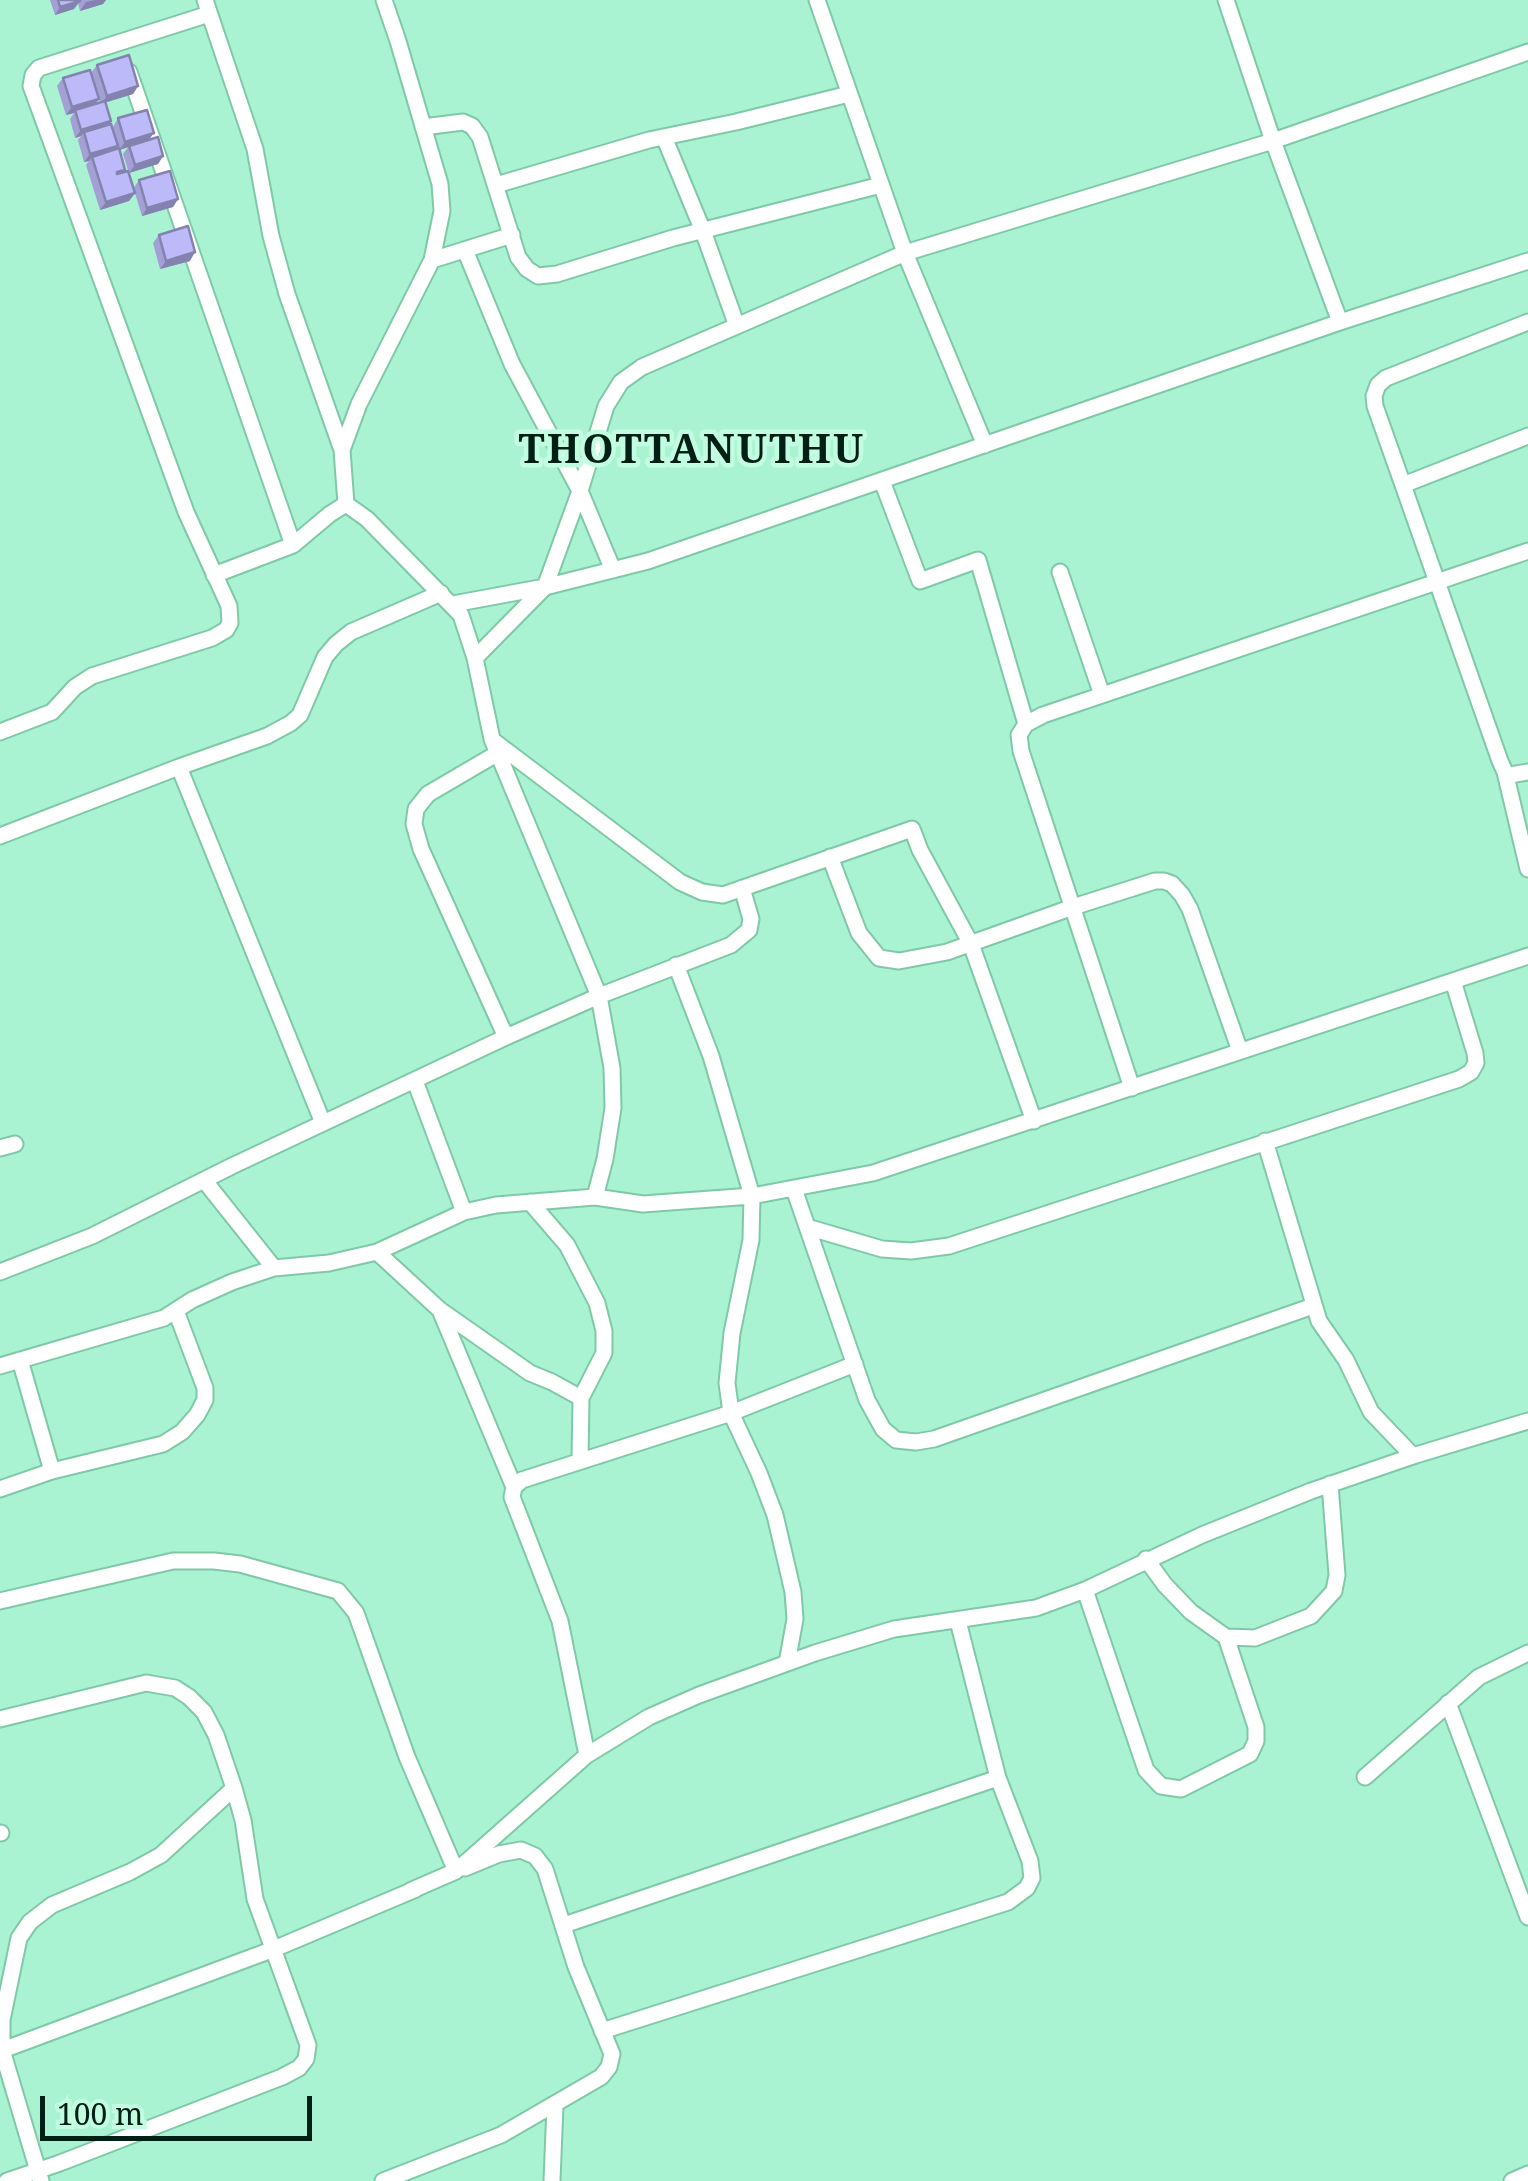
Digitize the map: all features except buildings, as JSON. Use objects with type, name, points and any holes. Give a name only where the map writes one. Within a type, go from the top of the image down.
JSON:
[{"type":"street","points":[[342,450],[359,404],[432,260],[442,212],[440,184],[384,0]]},
{"type":"street","points":[[816,0],[905,253],[985,445]]},
{"type":"street","points":[[1226,0],[1340,322]]},
{"type":"street","points":[[0,732],[52,712],[92,676],[212,638],[230,623],[228,606],[186,512],[30,86],[33,74],[40,68],[120,44],[207,7],[255,149],[271,236],[287,294],[342,450],[346,504]]},
{"type":"street","points":[[120,44],[293,545]]},
{"type":"street","points":[[475,658],[545,587],[606,406],[621,382],[642,367],[905,253],[1273,141],[1528,52]]},
{"type":"street","points":[[496,185],[664,137],[849,94]]},
{"type":"street","points":[[423,126],[462,122],[472,126],[480,137],[518,257],[526,269],[538,276],[881,186]]},
{"type":"street","points":[[664,137],[737,326]]},
{"type":"street","points":[[432,260],[512,234]]},
{"type":"street","points":[[465,250],[512,364],[580,491],[613,570]]},
{"type":"street","points":[[0,836],[267,736],[290,723],[300,715],[325,657],[352,632],[447,599],[545,587],[648,562],[1340,322],[1528,262]]},
{"type":"street","points":[[1528,322],[1386,378],[1374,396],[1436,582],[1506,772],[1528,869]]},
{"type":"street","points":[[1403,485],[1528,436]]},
{"type":"street","points":[[882,480],[920,581],[978,560],[1026,724]]},
{"type":"street","points":[[214,574],[293,545],[346,504]]},
{"type":"street","points":[[346,504],[367,519],[461,615],[495,746],[600,996],[612,1068],[613,1108],[595,1197]]},
{"type":"street","points":[[1132,1088],[1021,751],[1019,734],[1026,724],[1528,551]]},
{"type":"street","points":[[1060,572],[1102,696]]},
{"type":"street","points":[[495,746],[680,882],[702,892],[723,895],[912,829],[970,944],[1034,1120]]},
{"type":"street","points":[[495,746],[428,794],[416,809],[414,824],[421,849],[506,1037]]},
{"type":"street","points":[[180,767],[323,1123]]},
{"type":"street","points":[[1506,772],[1516,776],[1528,772]]},
{"type":"street","points":[[830,857],[859,933],[879,958],[899,962],[947,952],[1155,881],[1172,884],[1190,909],[1240,1052]]},
{"type":"street","points":[[0,1272],[92,1236],[506,1037],[731,944],[749,930],[752,918],[742,888]]},
{"type":"street","points":[[0,1366],[164,1318],[192,1300],[274,1268],[329,1263],[376,1252],[464,1212],[595,1197],[644,1204],[752,1196],[873,1174],[1528,956]]},
{"type":"street","points":[[676,965],[711,1056],[752,1196],[750,1240],[726,1383],[730,1413],[759,1474],[785,1553],[795,1619],[786,1664]]},
{"type":"street","points":[[807,1227],[882,1248],[911,1251],[949,1246],[1459,1078],[1476,1063],[1454,981]]},
{"type":"street","points":[[415,1082],[464,1212]]},
{"type":"street","points":[[1265,1141],[1319,1320],[1346,1360],[1370,1412],[1412,1456]]},
{"type":"street","points":[[204,1180],[274,1268]]},
{"type":"street","points":[[794,1190],[867,1400],[882,1429],[896,1440],[934,1439],[1313,1306]]},
{"type":"street","points":[[530,1202],[568,1245],[596,1303],[604,1330],[604,1353],[581,1398],[580,1461]]},
{"type":"street","points":[[376,1252],[440,1310],[530,1373],[581,1398]]},
{"type":"street","points":[[440,1310],[514,1487],[512,1496],[560,1621],[587,1755]]},
{"type":"street","points":[[0,1490],[52,1471],[164,1444],[182,1432],[205,1400],[205,1388],[176,1311]]},
{"type":"street","points":[[20,1360],[52,1471]]},
{"type":"street","points":[[514,1487],[522,1480],[730,1413],[854,1364]]},
{"type":"street","points":[[1,2050],[274,1949],[456,1871],[587,1755],[649,1716],[699,1694],[894,1630],[1036,1608],[1085,1590],[1202,1534],[1330,1484],[1528,1421]]},
{"type":"street","points":[[1146,1560],[1190,1612],[1226,1637],[1255,1638],[1311,1616],[1334,1590],[1330,1484]]},
{"type":"street","points":[[0,1601],[173,1561],[240,1564],[338,1591],[356,1612],[408,1756],[456,1871]]},
{"type":"street","points":[[1085,1590],[1146,1770],[1161,1786],[1181,1790],[1250,1754],[1256,1726],[1226,1637]]},
{"type":"street","points":[[602,2031],[1008,1902],[1027,1888],[1032,1878],[1030,1860],[998,1778],[958,1621]]},
{"type":"street","points":[[1366,1777],[1480,1677],[1528,1653]]},
{"type":"street","points":[[0,1719],[146,1683],[175,1688],[204,1712],[216,1735],[243,1820],[255,1899],[308,2045],[300,2068],[40,2175],[7,2181]]},
{"type":"street","points":[[1448,1703],[1528,1917]]},
{"type":"street","points":[[564,1926],[998,1778]]},
{"type":"street","points":[[40,2175],[1,2050],[2,2020],[19,1938],[30,1922],[52,1906],[161,1854],[234,1788]]},
{"type":"street","points":[[383,2181],[501,2134],[554,2105],[601,2077],[612,2054],[576,1968],[546,1869],[535,1856],[520,1850],[499,1854],[410,1891]]},
{"type":"street","points":[[552,2181],[554,2105]]},
{"type":"street","points":[[1512,2181],[1528,2174]]},
{"type":"district","name":"THOTTANUTHU","points":[[692,452]]}]
